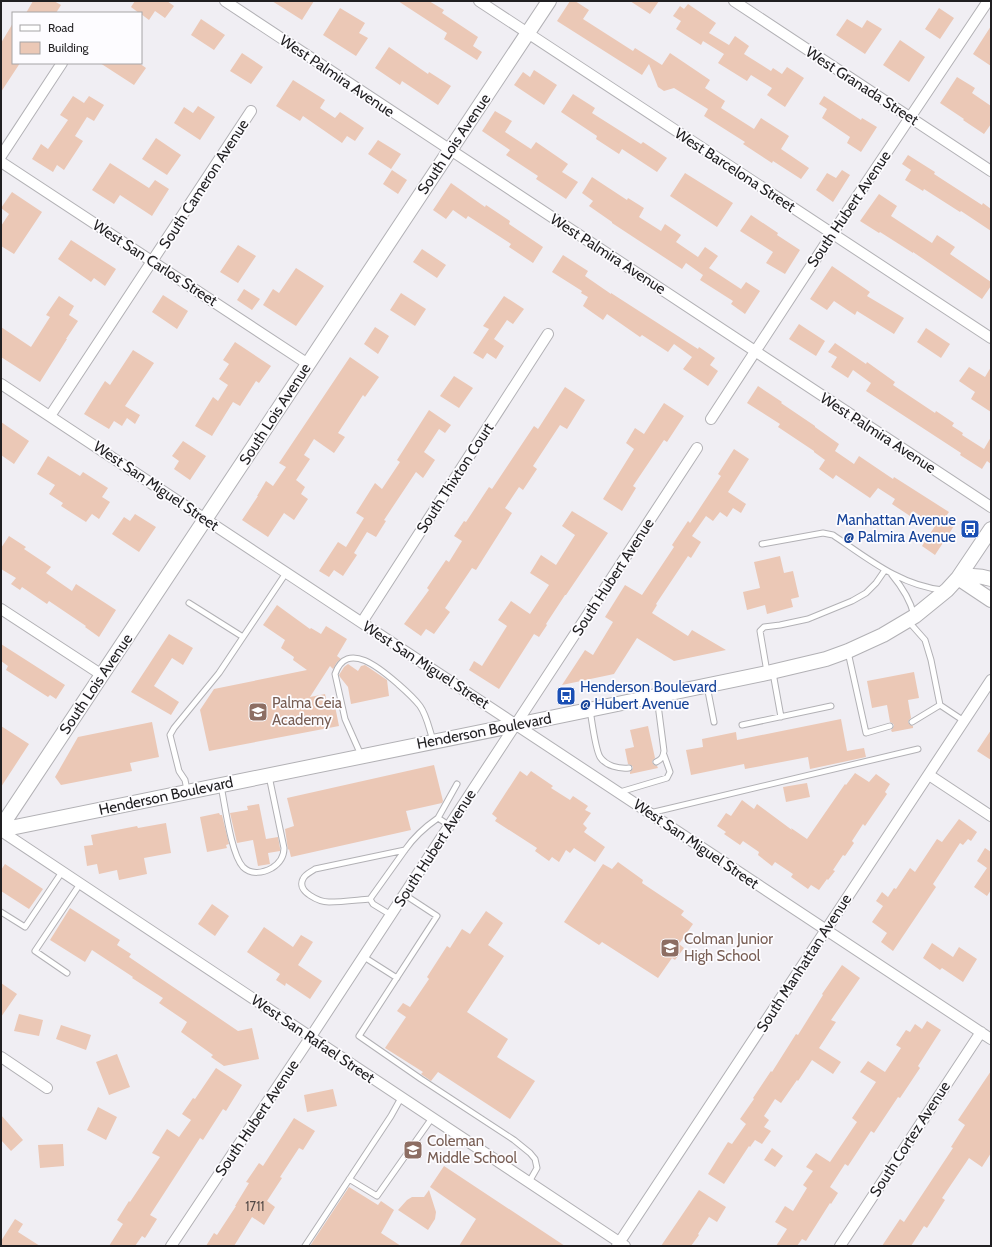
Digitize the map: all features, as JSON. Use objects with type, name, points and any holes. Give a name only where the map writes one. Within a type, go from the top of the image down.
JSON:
[{"type":"street","name":"West Palmira Avenue","points":[[225,1],[991,507]]},
{"type":"street","name":"West Barcelona Street","points":[[479,1],[991,338]]},
{"type":"street","name":"South Lois Avenue","points":[[1,829],[550,1]]},
{"type":"street","name":"West Granada Street","points":[[734,1],[991,170]]},
{"type":"street","name":"South Hubert Avenue","points":[[711,419],[910,117],[989,2]]},
{"type":"street","points":[[1,156],[61,64]]},
{"type":"street","name":"South Cameron Avenue","points":[[50,416],[251,111]]},
{"type":"street","name":"West San Carlos Street","points":[[1,162],[308,364]]},
{"type":"street","name":"South Thixton Court","points":[[362,622],[548,334]]},
{"type":"street","name":"West San Miguel Street","points":[[1,384],[516,725],[620,792],[991,1039]]},
{"type":"street","name":"South Hubert Avenue","points":[[171,1246],[405,895],[697,448]]},
{"type":"street","points":[[958,578],[990,536]]},
{"type":"street","points":[[958,578],[969,575],[991,579]]},
{"type":"street","points":[[958,578],[991,600]]},
{"type":"street","name":"Henderson Boulevard","points":[[1,829],[516,725],[826,659],[883,635],[912,619],[947,590],[958,578]]},
{"type":"street","points":[[1,609],[102,675]]},
{"type":"street","name":"South Manhattan Avenue","points":[[620,1245],[991,680]]},
{"type":"street","points":[[929,775],[991,816]]},
{"type":"street","name":"West San Rafael Street","points":[[1,829],[62,872],[529,1182],[620,1245]]},
{"type":"street","name":"South Cortez Avenue","points":[[840,1246],[981,1032]]},
{"type":"street","points":[[1,1057],[47,1088]]},
{"type":"lane","points":[[762,544],[822,533],[833,535],[892,574],[917,585],[947,590]]},
{"type":"lane","points":[[781,717],[760,631],[764,627],[808,619],[852,601],[866,593],[876,583],[885,570]]},
{"type":"lane","points":[[187,792],[185,780],[179,771],[170,736],[174,728],[219,673],[286,573]]},
{"type":"lane","points":[[892,574],[906,593],[912,606],[912,619],[925,640],[931,660],[940,705],[964,720]]},
{"type":"lane","points":[[189,603],[243,637]]},
{"type":"lane","points":[[848,651],[866,733],[890,726]]},
{"type":"lane","points":[[361,756],[345,719],[335,674],[336,670],[343,661],[349,658],[370,662],[409,693],[425,714],[433,741]]},
{"type":"lane","points":[[707,685],[714,722]]},
{"type":"lane","points":[[620,792],[667,778],[670,772],[664,755],[656,695]]},
{"type":"lane","points":[[912,722],[940,705]]},
{"type":"lane","points":[[742,725],[830,706]]},
{"type":"lane","points":[[590,709],[597,749],[601,758],[609,765],[629,768]]},
{"type":"lane","points":[[650,813],[918,749]]},
{"type":"lane","points":[[656,762],[662,759],[664,755]]},
{"type":"lane","points":[[220,785],[232,843],[239,861],[243,867],[249,871],[266,871],[274,867],[281,860],[284,854],[268,775]]},
{"type":"lane","points":[[370,899],[410,843],[425,827],[438,818],[456,784]]},
{"type":"lane","points":[[438,818],[450,826]]},
{"type":"lane","points":[[370,899],[329,902],[322,901],[310,896],[303,889],[301,884],[303,878],[315,869],[405,850]]},
{"type":"lane","points":[[1,912],[25,927],[62,872]]},
{"type":"lane","points":[[68,973],[35,951],[80,884]]},
{"type":"lane","points":[[405,895],[437,916],[359,1036],[514,1140],[530,1153],[535,1159],[537,1168],[529,1182]]},
{"type":"lane","points":[[370,899],[373,904],[391,915]]},
{"type":"lane","points":[[364,957],[397,978]]},
{"type":"lane","points":[[305,1246],[402,1098]]},
{"type":"lane","points":[[349,1179],[377,1196],[432,1118]]},
{"type":"building","points":[[33,1],[54,1],[61,5],[57,12],[27,12]]},
{"type":"building","points":[[135,1],[167,1],[174,6],[165,18],[155,11],[149,20],[142,15],[142,12],[138,12],[131,7]]},
{"type":"building","points":[[272,1],[314,1],[302,20]]},
{"type":"building","points":[[398,1],[429,1],[444,10],[442,13],[478,37],[473,46],[482,52],[477,60],[444,39],[447,33]]},
{"type":"building","points":[[570,1],[575,1],[589,10],[583,19],[633,51],[635,48],[662,65],[670,53],[710,80],[705,88],[725,101],[721,108],[754,129],[761,118],[789,136],[781,149],[809,168],[801,179],[773,161],[772,163],[743,144],[745,142],[704,116],[708,109],[674,88],[664,91],[658,87],[649,64],[642,75],[557,21]]},
{"type":"building","points":[[630,1],[659,1],[650,14]]},
{"type":"building","points":[[688,4],[716,23],[709,33],[729,45],[735,36],[749,46],[744,54],[771,71],[773,68],[782,74],[787,67],[804,78],[785,107],[767,95],[772,88],[751,75],[747,81],[718,63],[724,54],[703,41],[701,45],[676,29],[681,21],[673,16],[680,6],[684,9]]},
{"type":"building","points":[[340,8],[365,23],[359,33],[368,38],[356,56],[323,35]]},
{"type":"building","points":[[939,8],[954,18],[940,39],[925,29]]},
{"type":"building","points":[[201,19],[225,35],[214,50],[191,35]]},
{"type":"building","points":[[847,19],[862,28],[867,20],[882,29],[865,54],[836,35]]},
{"type":"building","points":[[12,25],[12,64],[19,64],[1,92],[1,43]]},
{"type":"building","points":[[991,26],[991,66],[973,54]]},
{"type":"building","points":[[900,40],[925,57],[909,82],[883,65]]},
{"type":"building","points":[[389,47],[428,74],[429,72],[451,86],[438,105],[402,81],[400,85],[375,68]]},
{"type":"building","points":[[242,53],[263,67],[251,84],[230,71]]},
{"type":"building","points":[[102,64],[140,64],[146,68],[134,85]]},
{"type":"building","points":[[534,70],[557,85],[544,105],[514,85],[523,72],[530,77]]},
{"type":"building","points":[[957,77],[975,88],[972,93],[991,106],[991,124],[984,134],[940,103]]},
{"type":"building","points":[[293,80],[325,100],[320,108],[335,118],[340,112],[364,128],[355,141],[347,136],[342,143],[303,116],[300,121],[276,106]]},
{"type":"building","points":[[573,94],[595,108],[592,113],[641,144],[643,142],[667,158],[657,172],[622,149],[619,154],[596,139],[597,136],[561,112]]},
{"type":"building","points":[[73,96],[84,103],[89,96],[104,105],[94,121],[87,117],[75,136],[83,141],[64,170],[57,165],[53,172],[32,159],[41,144],[48,149],[68,120],[60,115]]},
{"type":"building","points":[[824,96],[861,120],[862,118],[877,127],[861,152],[847,143],[850,137],[822,118],[827,109],[819,104]]},
{"type":"building","points":[[198,106],[215,117],[200,140],[174,123],[184,107],[193,113]]},
{"type":"building","points":[[495,111],[512,121],[505,132],[531,149],[536,142],[568,164],[562,172],[578,182],[566,199],[536,179],[538,176],[506,155],[510,150],[482,131]]},
{"type":"building","points":[[156,138],[181,155],[167,175],[142,159]]},
{"type":"building","points":[[378,140],[401,154],[391,169],[368,154]]},
{"type":"building","points":[[908,155],[935,172],[934,174],[982,205],[983,203],[991,209],[991,231],[924,189],[923,191],[905,180],[911,170],[902,164]]},
{"type":"building","points":[[110,163],[149,188],[155,180],[169,189],[152,216],[120,195],[114,204],[92,190]]},
{"type":"building","points":[[392,170],[407,180],[398,194],[383,184]]},
{"type":"building","points":[[842,170],[850,175],[833,202],[816,190],[827,173],[836,178]]},
{"type":"building","points":[[685,173],[733,203],[717,227],[670,196]]},
{"type":"building","points":[[592,177],[627,200],[628,198],[644,208],[639,217],[661,231],[665,224],[681,235],[676,242],[698,257],[705,247],[718,256],[709,268],[741,289],[746,282],[760,291],[745,314],[731,304],[733,301],[700,280],[703,275],[686,263],[682,269],[589,206],[593,201],[582,193]]},
{"type":"building","points":[[451,183],[485,207],[486,205],[510,221],[509,224],[543,247],[533,263],[509,247],[511,244],[468,216],[466,219],[453,210],[446,219],[433,210]]},
{"type":"building","points":[[12,192],[42,212],[14,254],[1,246],[1,226],[9,214],[1,208]]},
{"type":"building","points":[[879,194],[897,206],[891,216],[932,243],[937,235],[955,247],[950,254],[991,282],[991,286],[982,299],[913,252],[860,221]]},
{"type":"building","points":[[751,215],[800,250],[785,274],[766,263],[773,252],[740,231]]},
{"type":"building","points":[[71,240],[116,269],[105,286],[94,278],[91,282],[58,259]]},
{"type":"building","points":[[238,245],[256,256],[238,283],[220,272]]},
{"type":"building","points":[[422,249],[446,265],[437,278],[413,262]]},
{"type":"building","points":[[563,255],[588,271],[585,276],[611,294],[698,349],[699,347],[715,358],[710,365],[718,371],[708,386],[683,369],[692,357],[674,344],[668,352],[642,335],[640,337],[607,314],[603,320],[583,306],[588,297],[581,293],[582,291],[552,272]]},
{"type":"building","points":[[832,266],[870,292],[867,296],[904,318],[894,334],[857,311],[855,315],[834,301],[827,310],[810,299]]},
{"type":"building","points":[[296,268],[324,286],[296,326],[263,305],[273,289],[279,293]]},
{"type":"building","points":[[244,289],[260,299],[252,310],[237,300]]},
{"type":"building","points":[[401,293],[426,309],[415,326],[390,310]]},
{"type":"building","points":[[163,295],[188,311],[177,329],[152,312]]},
{"type":"building","points":[[59,296],[74,306],[69,315],[78,321],[40,382],[1,357],[1,327],[31,347],[50,317],[46,315]]},
{"type":"building","points":[[504,296],[524,309],[513,324],[507,320],[494,339],[504,346],[496,359],[487,353],[483,359],[473,353],[489,329],[483,326]]},
{"type":"building","points":[[799,324],[825,341],[816,356],[789,339]]},
{"type":"building","points":[[375,327],[389,336],[378,354],[364,344]]},
{"type":"building","points":[[926,328],[950,344],[941,358],[917,342]]},
{"type":"building","points":[[235,342],[271,366],[259,383],[256,381],[240,406],[233,402],[212,436],[195,426],[213,397],[218,401],[228,385],[219,379],[229,364],[223,360]]},
{"type":"building","points":[[835,343],[866,364],[867,362],[895,382],[893,385],[935,413],[936,411],[954,423],[952,426],[963,433],[962,435],[984,449],[991,437],[991,464],[987,461],[982,469],[960,455],[961,453],[866,391],[871,383],[853,370],[848,378],[831,367],[837,357],[828,352]]},
{"type":"building","points":[[133,350],[154,363],[125,406],[140,415],[135,424],[127,418],[122,426],[114,421],[109,429],[84,414],[105,381],[110,385]]},
{"type":"building","points":[[350,357],[379,377],[365,397],[363,395],[338,433],[345,437],[334,453],[314,439],[304,455],[310,459],[296,480],[305,487],[301,494],[308,499],[294,520],[284,513],[268,537],[242,520],[266,481],[273,486],[286,467],[279,463]]},
{"type":"building","points":[[969,367],[985,377],[991,367],[991,412],[971,399],[975,392],[959,381]]},
{"type":"building","points":[[454,376],[473,388],[459,408],[440,396]]},
{"type":"building","points":[[758,386],[839,444],[835,451],[854,464],[859,456],[893,479],[894,477],[949,512],[944,519],[954,526],[935,555],[922,546],[935,526],[913,511],[910,516],[892,504],[895,499],[878,488],[870,498],[836,475],[833,479],[819,469],[825,460],[778,427],[780,424],[747,403]]},
{"type":"building","points":[[565,387],[585,400],[567,429],[560,425],[533,466],[537,469],[523,490],[519,487],[505,508],[512,513],[476,570],[472,568],[445,608],[450,612],[434,634],[426,629],[421,636],[404,624],[429,590],[427,588],[446,560],[449,562],[462,541],[454,536],[464,521],[466,522],[489,487],[492,489],[534,426],[538,429]]},
{"type":"building","points":[[664,403],[684,416],[667,442],[664,440],[633,486],[636,488],[622,511],[603,499],[634,449],[626,443],[635,428],[644,434]]},
{"type":"building","points":[[429,410],[451,425],[445,433],[439,429],[424,452],[435,460],[423,478],[416,472],[384,520],[386,521],[376,537],[367,532],[354,553],[357,555],[343,576],[334,570],[329,577],[319,571],[338,542],[346,547],[364,518],[356,513],[375,483],[382,489],[400,462],[397,460]]},
{"type":"building","points":[[1,422],[29,441],[14,464],[1,455]]},
{"type":"building","points":[[183,441],[206,456],[190,480],[174,469],[179,461],[172,456]]},
{"type":"building","points":[[734,449],[749,459],[728,492],[746,504],[741,513],[733,508],[727,517],[720,512],[713,521],[706,516],[692,536],[701,542],[691,558],[688,556],[656,604],[657,605],[652,613],[688,636],[692,630],[726,650],[674,661],[637,638],[614,674],[562,685],[585,650],[593,655],[613,622],[605,617],[625,585],[642,595],[674,547],[672,545],[688,521],[690,523],[721,476],[718,474]]},
{"type":"building","points":[[48,456],[80,476],[83,472],[108,488],[102,497],[110,502],[99,519],[92,514],[86,522],[61,506],[63,503],[49,494],[55,485],[37,474]]},
{"type":"building","points":[[572,511],[608,533],[565,595],[539,637],[534,634],[499,689],[469,670],[474,661],[482,666],[507,626],[498,620],[511,601],[530,614],[549,585],[530,573],[541,555],[556,565],[575,535],[562,526]]},
{"type":"building","points":[[135,514],[156,527],[139,552],[112,534],[124,517],[130,521]]},
{"type":"building","points":[[9,536],[26,547],[24,549],[51,567],[46,573],[72,591],[76,584],[116,610],[99,637],[85,627],[86,626],[49,601],[47,604],[22,587],[20,590],[11,584],[16,578],[1,569],[1,548]]},
{"type":"building","points":[[780,556],[784,573],[793,571],[799,597],[791,599],[793,607],[767,614],[765,605],[747,610],[743,592],[760,588],[754,562]]},
{"type":"building","points":[[277,605],[310,629],[311,628],[321,634],[326,626],[347,639],[337,656],[341,659],[337,662],[333,669],[330,666],[310,697],[325,694],[328,707],[335,706],[339,726],[209,751],[200,710],[214,689],[307,670],[293,660],[294,657],[281,648],[285,640],[263,625]]},
{"type":"building","points":[[169,634],[193,648],[183,665],[172,658],[154,686],[179,702],[171,715],[131,692]]},
{"type":"building","points":[[1,644],[65,685],[56,699],[50,695],[48,697],[6,670],[8,666],[1,661]]},
{"type":"building","points":[[348,664],[358,671],[361,666],[365,665],[387,680],[389,696],[351,704],[348,687],[339,675]]},
{"type":"building","points":[[914,672],[919,698],[908,700],[911,718],[908,722],[913,726],[913,728],[892,732],[891,730],[894,725],[890,722],[887,705],[872,708],[867,681]]},
{"type":"building","points":[[841,719],[847,751],[864,748],[866,757],[810,769],[808,757],[745,769],[744,764],[691,775],[686,750],[703,747],[702,739],[736,732],[737,740]]},
{"type":"building","points":[[152,722],[159,757],[130,763],[132,771],[61,785],[55,777],[78,737]]},
{"type":"building","points":[[1,726],[29,744],[1,787]]},
{"type":"building","points":[[648,726],[655,758],[652,762],[658,768],[630,774],[633,767],[628,764],[625,749],[634,747],[630,730]]},
{"type":"building","points":[[991,730],[991,760],[977,751]]},
{"type":"building","points":[[434,765],[443,801],[442,803],[406,811],[411,830],[291,857],[289,849],[288,850],[285,829],[294,826],[287,798]]},
{"type":"building","points":[[520,771],[527,776],[531,771],[553,786],[551,788],[570,800],[573,796],[588,806],[585,810],[591,813],[583,824],[587,828],[584,832],[605,847],[595,862],[574,848],[570,853],[566,850],[559,862],[552,857],[549,861],[535,851],[537,848],[495,821],[497,818],[492,814]]},
{"type":"building","points":[[855,773],[869,782],[876,774],[890,784],[885,792],[887,794],[865,826],[863,824],[852,841],[854,843],[845,856],[843,855],[833,870],[835,871],[819,890],[811,885],[808,889],[791,877],[793,874],[775,862],[772,866],[758,855],[759,852],[743,841],[740,845],[724,834],[726,832],[717,826],[726,813],[731,816],[742,800],[754,809],[757,804],[792,830],[791,828],[807,839],[845,784],[846,785]]},
{"type":"building","points":[[807,783],[810,797],[786,802],[783,787]]},
{"type":"building","points":[[259,804],[266,839],[278,837],[280,851],[268,853],[270,864],[258,866],[253,840],[237,843],[230,813],[248,810],[247,806]]},
{"type":"building","points":[[219,813],[222,815],[229,844],[226,845],[227,848],[207,852],[200,817]]},
{"type":"building","points":[[959,819],[977,832],[971,841],[968,839],[963,845],[960,843],[933,884],[936,887],[893,951],[881,942],[887,933],[872,922],[883,906],[876,901],[882,892],[888,897],[894,888],[896,889],[910,868],[915,872],[937,839],[942,842]]},
{"type":"building","points":[[166,823],[171,853],[144,858],[147,874],[119,880],[117,870],[99,874],[97,864],[87,866],[84,846],[93,845],[91,835],[137,826],[138,828]]},
{"type":"building","points":[[985,848],[991,852],[991,890],[987,896],[974,887],[987,868],[977,861]]},
{"type":"building","points":[[618,862],[643,880],[642,883],[684,911],[681,915],[693,924],[679,944],[684,948],[675,960],[672,958],[658,978],[602,942],[599,945],[564,922],[603,864],[612,869]]},
{"type":"building","points":[[5,864],[43,889],[29,909],[1,891],[1,870]]},
{"type":"building","points":[[212,904],[229,916],[215,936],[198,924]]},
{"type":"building","points":[[70,908],[120,940],[117,945],[131,954],[129,957],[238,1031],[252,1028],[259,1059],[224,1066],[211,1057],[213,1055],[181,1032],[187,1022],[159,1003],[163,998],[92,950],[85,962],[50,940]]},
{"type":"building","points":[[486,911],[503,923],[488,945],[504,956],[467,1012],[508,1039],[497,1057],[535,1081],[510,1119],[438,1072],[431,1081],[421,1074],[423,1072],[385,1048],[406,1017],[397,1011],[403,1003],[410,1007],[429,979],[427,977],[447,946],[450,948],[462,929],[470,934]]},
{"type":"building","points":[[264,927],[293,947],[301,935],[313,942],[298,965],[322,981],[310,999],[286,983],[285,986],[276,980],[280,974],[247,952]]},
{"type":"building","points":[[932,943],[953,957],[959,947],[977,959],[963,982],[942,968],[940,970],[923,958]]},
{"type":"building","points":[[842,965],[860,978],[831,1020],[836,1022],[819,1048],[841,1062],[833,1074],[812,1060],[781,1103],[775,1099],[764,1116],[769,1120],[764,1127],[771,1131],[762,1144],[755,1140],[750,1147],[749,1146],[724,1184],[708,1174],[728,1142],[732,1144],[746,1124],[740,1119],[796,1034],[798,1035],[823,995],[822,994]]},
{"type":"building","points":[[1,983],[17,994],[1,1017]]},
{"type":"building","points":[[19,1014],[43,1020],[39,1036],[14,1031]]},
{"type":"building","points":[[927,1021],[941,1030],[918,1066],[920,1068],[900,1098],[898,1097],[874,1133],[871,1131],[848,1166],[845,1164],[830,1187],[838,1193],[831,1204],[830,1203],[806,1241],[802,1239],[797,1246],[776,1246],[787,1229],[775,1222],[785,1206],[793,1211],[807,1188],[803,1185],[813,1171],[806,1167],[816,1153],[830,1162],[857,1122],[852,1118],[876,1082],[860,1072],[868,1061],[885,1072],[901,1048],[896,1045],[906,1030],[910,1032],[915,1024],[922,1029]]},
{"type":"building","points":[[61,1025],[91,1035],[86,1050],[56,1039]]},
{"type":"building","points":[[117,1054],[130,1087],[109,1095],[96,1062]]},
{"type":"building","points":[[216,1068],[242,1085],[226,1111],[223,1109],[203,1140],[200,1138],[150,1215],[157,1219],[145,1238],[142,1236],[135,1246],[109,1246],[123,1224],[117,1220],[160,1157],[152,1153],[167,1129],[179,1137],[191,1120],[182,1114],[193,1098],[195,1099]]},
{"type":"building","points":[[991,1071],[991,1153],[982,1167],[969,1158],[942,1198],[945,1200],[927,1228],[924,1226],[911,1246],[882,1246],[900,1219],[904,1222],[953,1148],[951,1147],[965,1125],[958,1120]]},
{"type":"building","points":[[333,1089],[337,1106],[307,1112],[304,1095]]},
{"type":"building","points":[[98,1107],[117,1117],[106,1140],[87,1130]]},
{"type":"building","points":[[1,1115],[23,1140],[11,1151],[1,1140]]},
{"type":"building","points":[[294,1118],[315,1131],[303,1150],[299,1148],[280,1177],[282,1178],[267,1201],[275,1207],[264,1225],[252,1217],[234,1246],[206,1246],[214,1233],[217,1235],[236,1206],[249,1183],[246,1182],[259,1163],[263,1166]]},
{"type":"building","points":[[63,1144],[64,1166],[40,1168],[38,1145]]},
{"type":"building","points":[[772,1148],[783,1156],[775,1167],[764,1160]]},
{"type":"building","points":[[444,1166],[565,1246],[459,1246],[476,1219],[430,1187]]},
{"type":"building","points":[[349,1187],[378,1205],[381,1201],[394,1210],[381,1233],[401,1246],[310,1246]]},
{"type":"building","points":[[429,1190],[436,1212],[435,1219],[428,1230],[398,1210],[407,1200],[412,1197],[424,1197]]},
{"type":"building","points":[[699,1190],[726,1207],[717,1222],[709,1217],[691,1246],[661,1246]]},
{"type":"building","points":[[15,1219],[23,1224],[18,1232],[40,1246],[1,1246],[1,1241]]},
{"type":"place","name":"Manhattan Avenue @ Palmira Avenue","points":[[970,529]]},
{"type":"place","name":"Henderson Boulevard @ Hubert Avenue","points":[[566,696]]},
{"type":"place","name":"Palma Ceia Academy","points":[[258,712]]},
{"type":"place","name":"Colman Junior High School","points":[[670,948]]},
{"type":"place","name":"Coleman Middle School","points":[[413,1150]]}]
